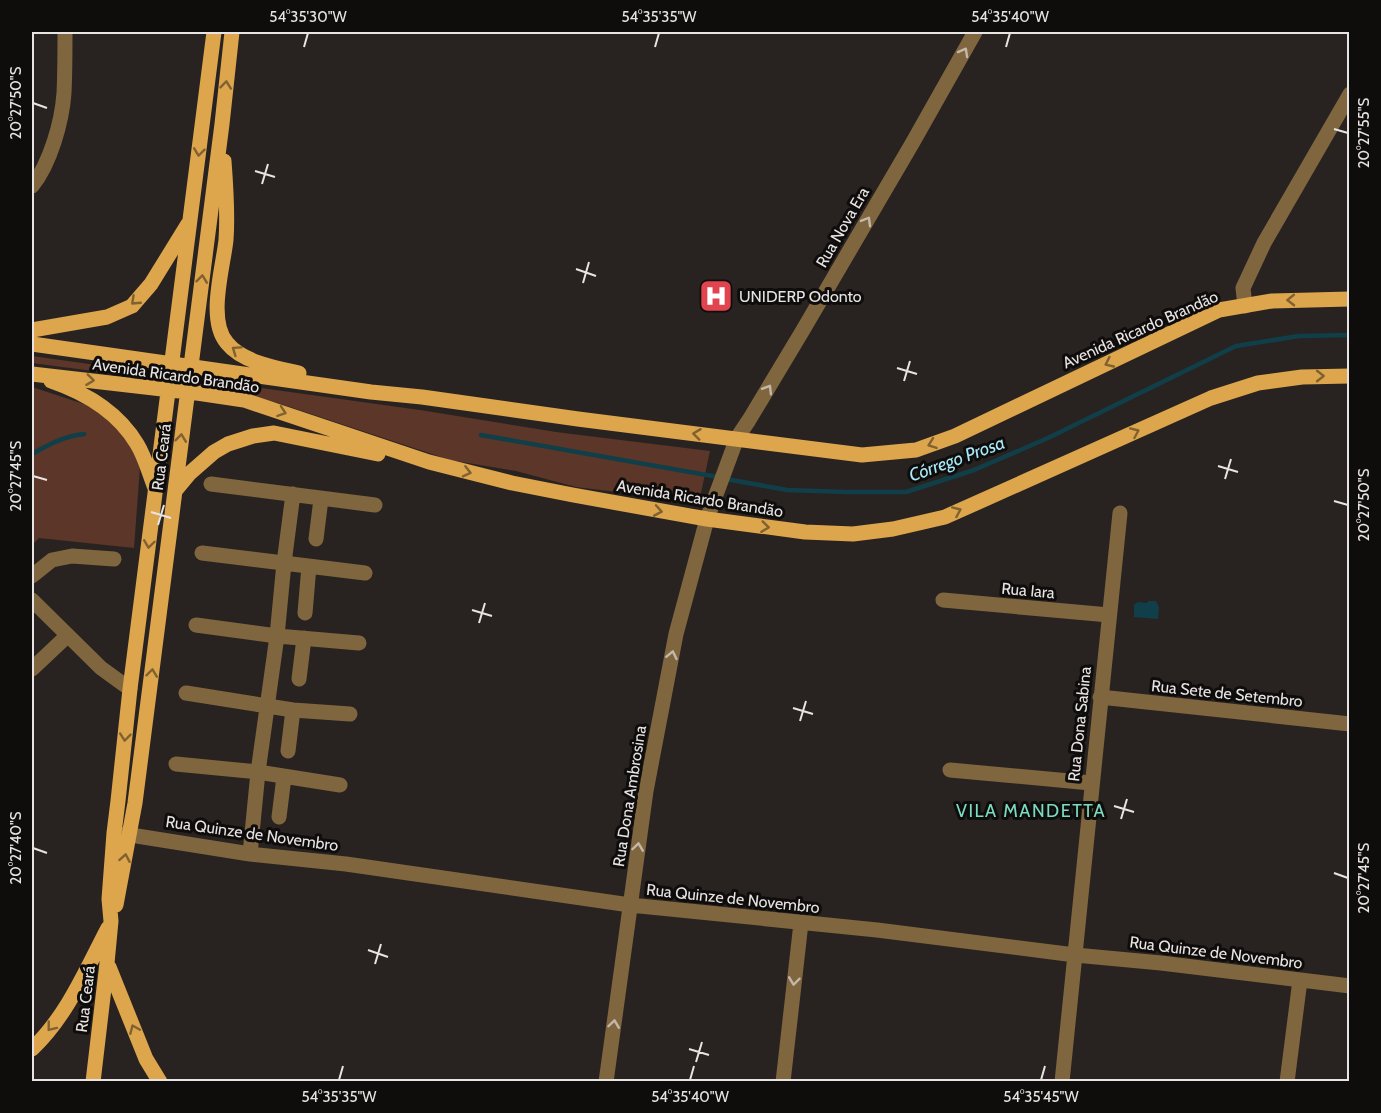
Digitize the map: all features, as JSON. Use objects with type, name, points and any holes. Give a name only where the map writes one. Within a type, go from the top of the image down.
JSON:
[{"type":"main road","name":"Rua Ceará","points":[[93,1082],[111,921],[118,899],[130,689],[214,32]]},
{"type":"main road","name":"Rua Ceará","points":[[122,834],[135,803],[232,32]]},
{"type":"main road","points":[[222,124],[227,199],[226,240],[217,300],[219,328],[226,343],[240,354],[265,365],[371,392]]},
{"type":"main road","points":[[32,330],[107,317],[132,306],[151,284],[191,219]]},
{"type":"main road","name":"Avenida Ricardo Brandão","points":[[32,344],[371,392],[862,455],[916,450],[955,436],[1219,310],[1272,301],[1350,299]]},
{"type":"main road","points":[[32,374],[97,402],[120,421],[138,444],[156,490]]},
{"type":"main road","name":"Avenida Ricardo Brandão","points":[[32,374],[244,400],[429,462],[512,483],[710,513],[805,532],[853,534],[893,529],[945,517],[1211,399],[1258,383],[1302,377],[1350,376]]},
{"type":"main road","points":[[175,491],[190,473],[214,452],[228,444],[253,436],[274,433],[384,456],[429,462]]},
{"type":"main road","points":[[32,1049],[65,1009],[111,921]]},
{"type":"main road","points":[[107,963],[146,1059],[160,1082]]},
{"type":"street","points":[[32,186],[50,152],[58,126],[64,95],[65,32]]},
{"type":"street","name":"Rua Nova Era","points":[[729,459],[737,438],[797,340],[975,32]]},
{"type":"street","points":[[1245,306],[1243,288],[1264,243],[1350,94]]},
{"type":"street","name":"Rua Dona Ambrosina","points":[[606,1082],[646,791],[663,698],[676,634],[710,513],[729,459]]},
{"type":"street","points":[[211,484],[375,505]]},
{"type":"street","points":[[250,854],[293,494]]},
{"type":"street","points":[[316,540],[321,499]]},
{"type":"street","name":"Rua Dona Sabina","points":[[1062,1082],[1120,513]]},
{"type":"street","points":[[202,553],[365,573]]},
{"type":"street","points":[[32,576],[52,560],[72,556],[114,559]]},
{"type":"street","points":[[305,613],[309,566]]},
{"type":"street","points":[[32,600],[101,668],[130,689]]},
{"type":"street","name":"Rua Iara","points":[[943,600],[1109,615]]},
{"type":"street","points":[[196,625],[277,636],[359,643]]},
{"type":"street","points":[[32,669],[67,636]]},
{"type":"street","points":[[299,679],[304,638]]},
{"type":"street","points":[[186,693],[293,710],[350,714]]},
{"type":"street","name":"Rua Sete de Setembro","points":[[1100,697],[1350,724]]},
{"type":"street","points":[[288,751],[293,710]]},
{"type":"street","points":[[176,764],[258,772],[340,785]]},
{"type":"street","points":[[950,770],[1091,783]]},
{"type":"street","points":[[279,817],[284,777]]},
{"type":"street","name":"Rua Quinze de Novembro","points":[[122,834],[250,854],[346,864],[630,905],[877,930],[1350,986]]},
{"type":"street","points":[[783,1082],[801,923]]},
{"type":"street","points":[[1287,1082],[1300,980]]},
{"type":"shaded area","points":[[32,356],[420,410],[556,432],[710,451],[699,502],[576,487],[516,471],[450,460],[278,403],[186,384],[32,363]]},
{"type":"shaded area","points":[[32,387],[87,405],[115,421],[136,451],[140,467],[134,548],[39,538],[32,545]]},
{"type":"water","points":[[1156,601],[1159,607],[1158,619],[1134,617],[1134,605]]},
{"type":"waterway","name":"Córrego Prosa","points":[[726,479],[787,490],[906,492],[974,470],[1048,438],[1236,346],[1299,336],[1350,335]]},
{"type":"waterway","name":"Córrego Prosa","points":[[32,454],[50,444],[84,434]]},
{"type":"waterway","name":"Córrego Prosa","points":[[481,435],[718,477]]},
{"type":"place","name":"UNIDERP Odonto","points":[[716,296]]},
{"type":"district","name":"VILA MANDETTA","points":[[1031,811]]}]
